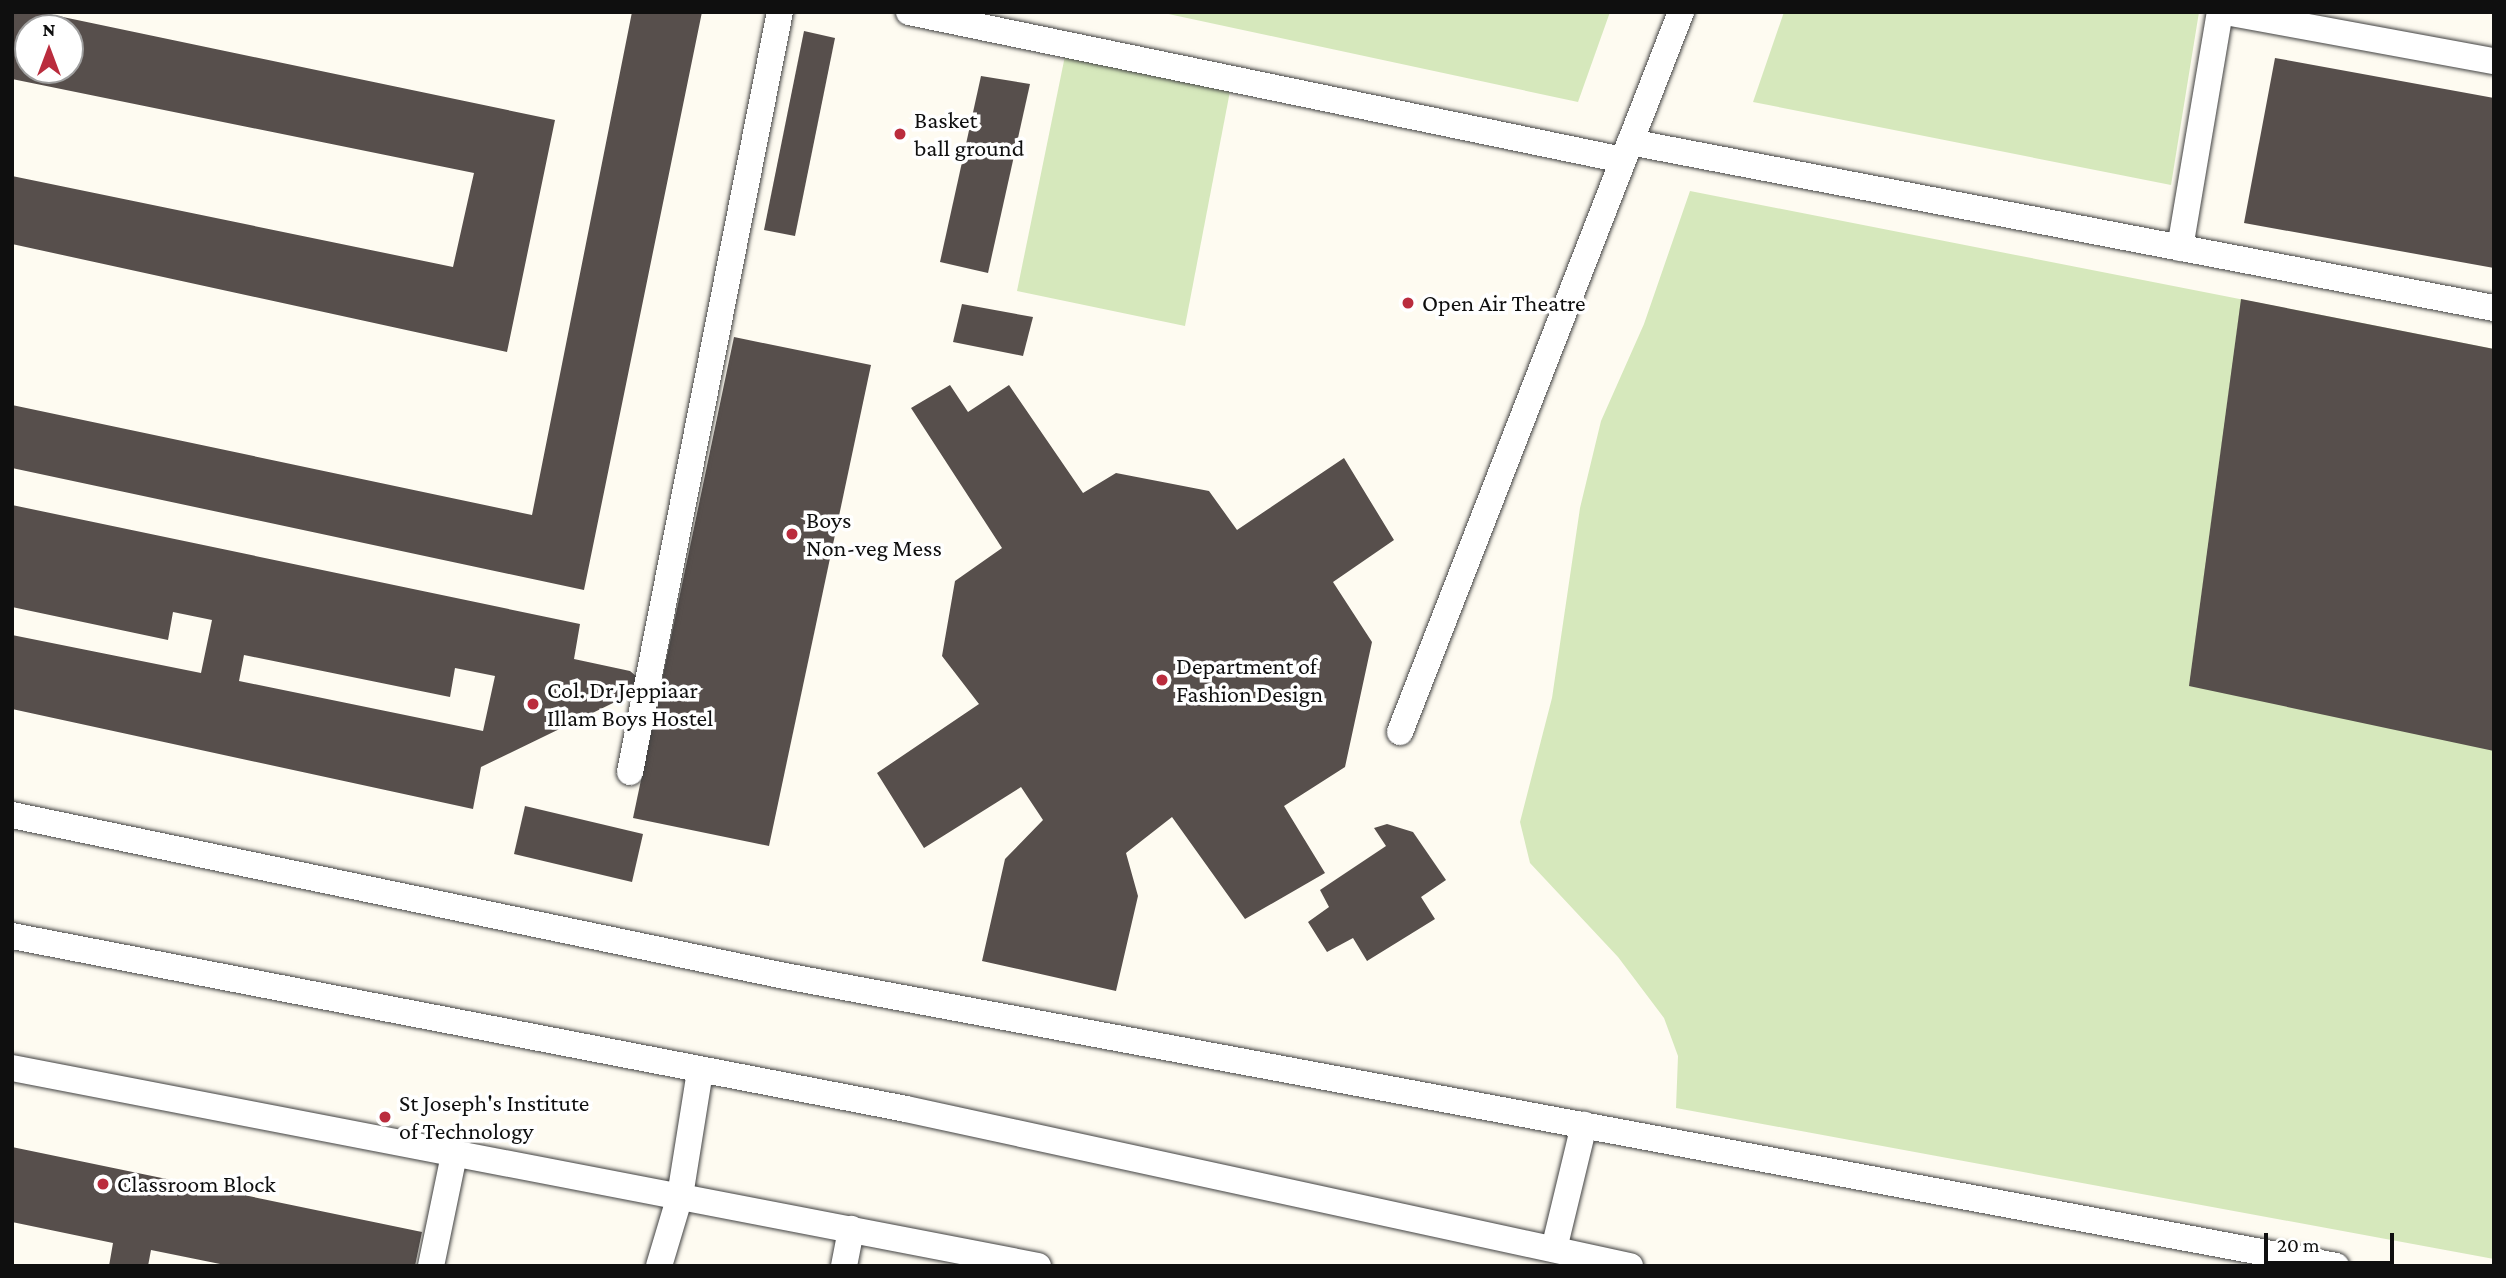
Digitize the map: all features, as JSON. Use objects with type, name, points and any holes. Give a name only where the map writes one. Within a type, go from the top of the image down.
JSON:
[{"type":"lane","points":[[630,772],[780,12]]},
{"type":"lane","points":[[909,12],[1627,151],[2180,248],[2494,308]]},
{"type":"lane","points":[[1400,732],[1681,12]]},
{"type":"lane","points":[[2180,248],[2220,12]]},
{"type":"lane","points":[[2226,12],[2494,61]]},
{"type":"lane","points":[[12,816],[785,976],[2336,1266]]},
{"type":"lane","points":[[12,936],[906,1108],[1630,1266]]},
{"type":"lane","points":[[12,1068],[1038,1266]]},
{"type":"lane","points":[[659,1266],[680,1196],[700,1070]]},
{"type":"lane","points":[[1554,1249],[1584,1125]]},
{"type":"lane","points":[[431,1266],[454,1155]]},
{"type":"lane","points":[[844,1266],[850,1229]]},
{"type":"green space","points":[[1159,12],[1610,12],[1578,102]]},
{"type":"green space","points":[[1784,12],[2199,12],[2171,185],[1753,102]]},
{"type":"green space","points":[[1066,51],[1231,86],[1185,326],[1017,291]]},
{"type":"green space","points":[[1690,191],[2494,349],[2494,1259],[1676,1108],[1678,1056],[1664,1018],[1618,957],[1530,863],[1520,822],[1552,698],[1580,508],[1601,421],[1644,324]]},
{"type":"building","points":[[12,12],[49,14],[14,14],[14,79]]},
{"type":"building","points":[[632,12],[702,12],[584,590],[12,468],[12,405],[532,515]]},
{"type":"building","points":[[84,21],[555,120],[507,352],[12,244],[12,176],[453,267],[474,173],[37,84],[84,84]]},
{"type":"building","points":[[804,31],[835,38],[795,236],[764,230]]},
{"type":"building","points":[[2275,58],[2494,98],[2494,268],[2244,223]]},
{"type":"building","points":[[981,76],[1030,84],[988,273],[940,262]]},
{"type":"building","points":[[2241,299],[2494,349],[2494,751],[2189,686]]},
{"type":"building","points":[[962,304],[1033,317],[1023,356],[953,342]]},
{"type":"building","points":[[734,337],[871,365],[769,846],[633,818]]},
{"type":"building","name":"Department of Fashion Design","points":[[950,385],[968,412],[1009,385],[1083,493],[1116,473],[1209,491],[1237,530],[1344,458],[1394,540],[1333,582],[1372,642],[1345,767],[1284,806],[1325,873],[1245,919],[1172,817],[1126,853],[1138,896],[1116,991],[982,961],[1005,859],[1043,820],[1021,787],[924,848],[877,773],[979,704],[942,656],[955,581],[1002,548],[911,408]]},
{"type":"building","points":[[12,505],[580,624],[574,659],[630,671],[648,686],[481,767],[473,809],[12,709],[12,635],[201,673],[212,620],[173,612],[168,640],[12,607]],"holes":[[[244,655],[450,697],[455,668],[495,676],[483,731],[239,681]]]},
{"type":"building","points":[[525,806],[643,834],[632,882],[514,854]]},
{"type":"building","points":[[1387,824],[1413,832],[1446,880],[1421,897],[1435,919],[1367,961],[1353,938],[1327,952],[1308,922],[1329,907],[1320,890],[1386,846],[1374,828]]},
{"type":"building","name":"Classroom Block","points":[[12,1147],[422,1232],[415,1266],[230,1266],[151,1250],[148,1266],[109,1266],[113,1243],[12,1222]]},
{"type":"place","name":"Basket ball ground","points":[[900,134]]},
{"type":"place","name":"Open Air Theatre","points":[[1408,303]]},
{"type":"place","name":"Boys Non-veg Mess","points":[[792,534]]},
{"type":"place","name":"Department of Fashion Design","points":[[1162,680]]},
{"type":"place","name":"Col. Dr Jeppiaar Illam Boys Hostel","points":[[533,704]]},
{"type":"place","name":"St Joseph's Institute of Technology","points":[[385,1117]]},
{"type":"place","name":"Classroom Block","points":[[103,1184]]}]
